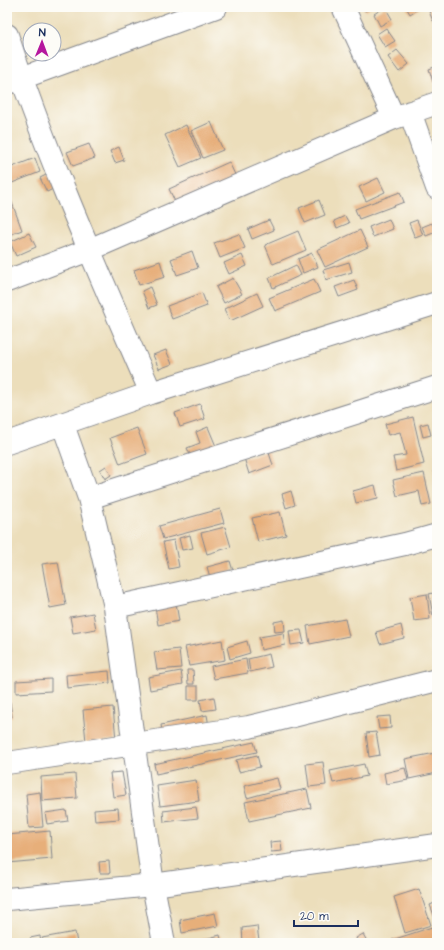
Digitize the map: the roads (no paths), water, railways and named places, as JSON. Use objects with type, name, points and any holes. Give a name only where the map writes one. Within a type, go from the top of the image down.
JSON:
[{"type":"street","points":[[14,80],[216,7]]},
{"type":"street","points":[[343,7],[402,115],[437,188]]},
{"type":"street","points":[[7,35],[14,80],[151,393]]},
{"type":"street","points":[[7,280],[89,250],[402,115],[437,103]]},
{"type":"street","points":[[7,443],[63,425],[151,393],[437,303]]},
{"type":"street","points":[[90,498],[437,387]]},
{"type":"street","points":[[63,425],[90,498],[115,607],[153,884],[164,943]]},
{"type":"street","points":[[115,607],[405,544],[437,535]]},
{"type":"street","points":[[7,763],[249,727],[437,680]]},
{"type":"street","points":[[7,899],[153,884],[437,844]]}]
